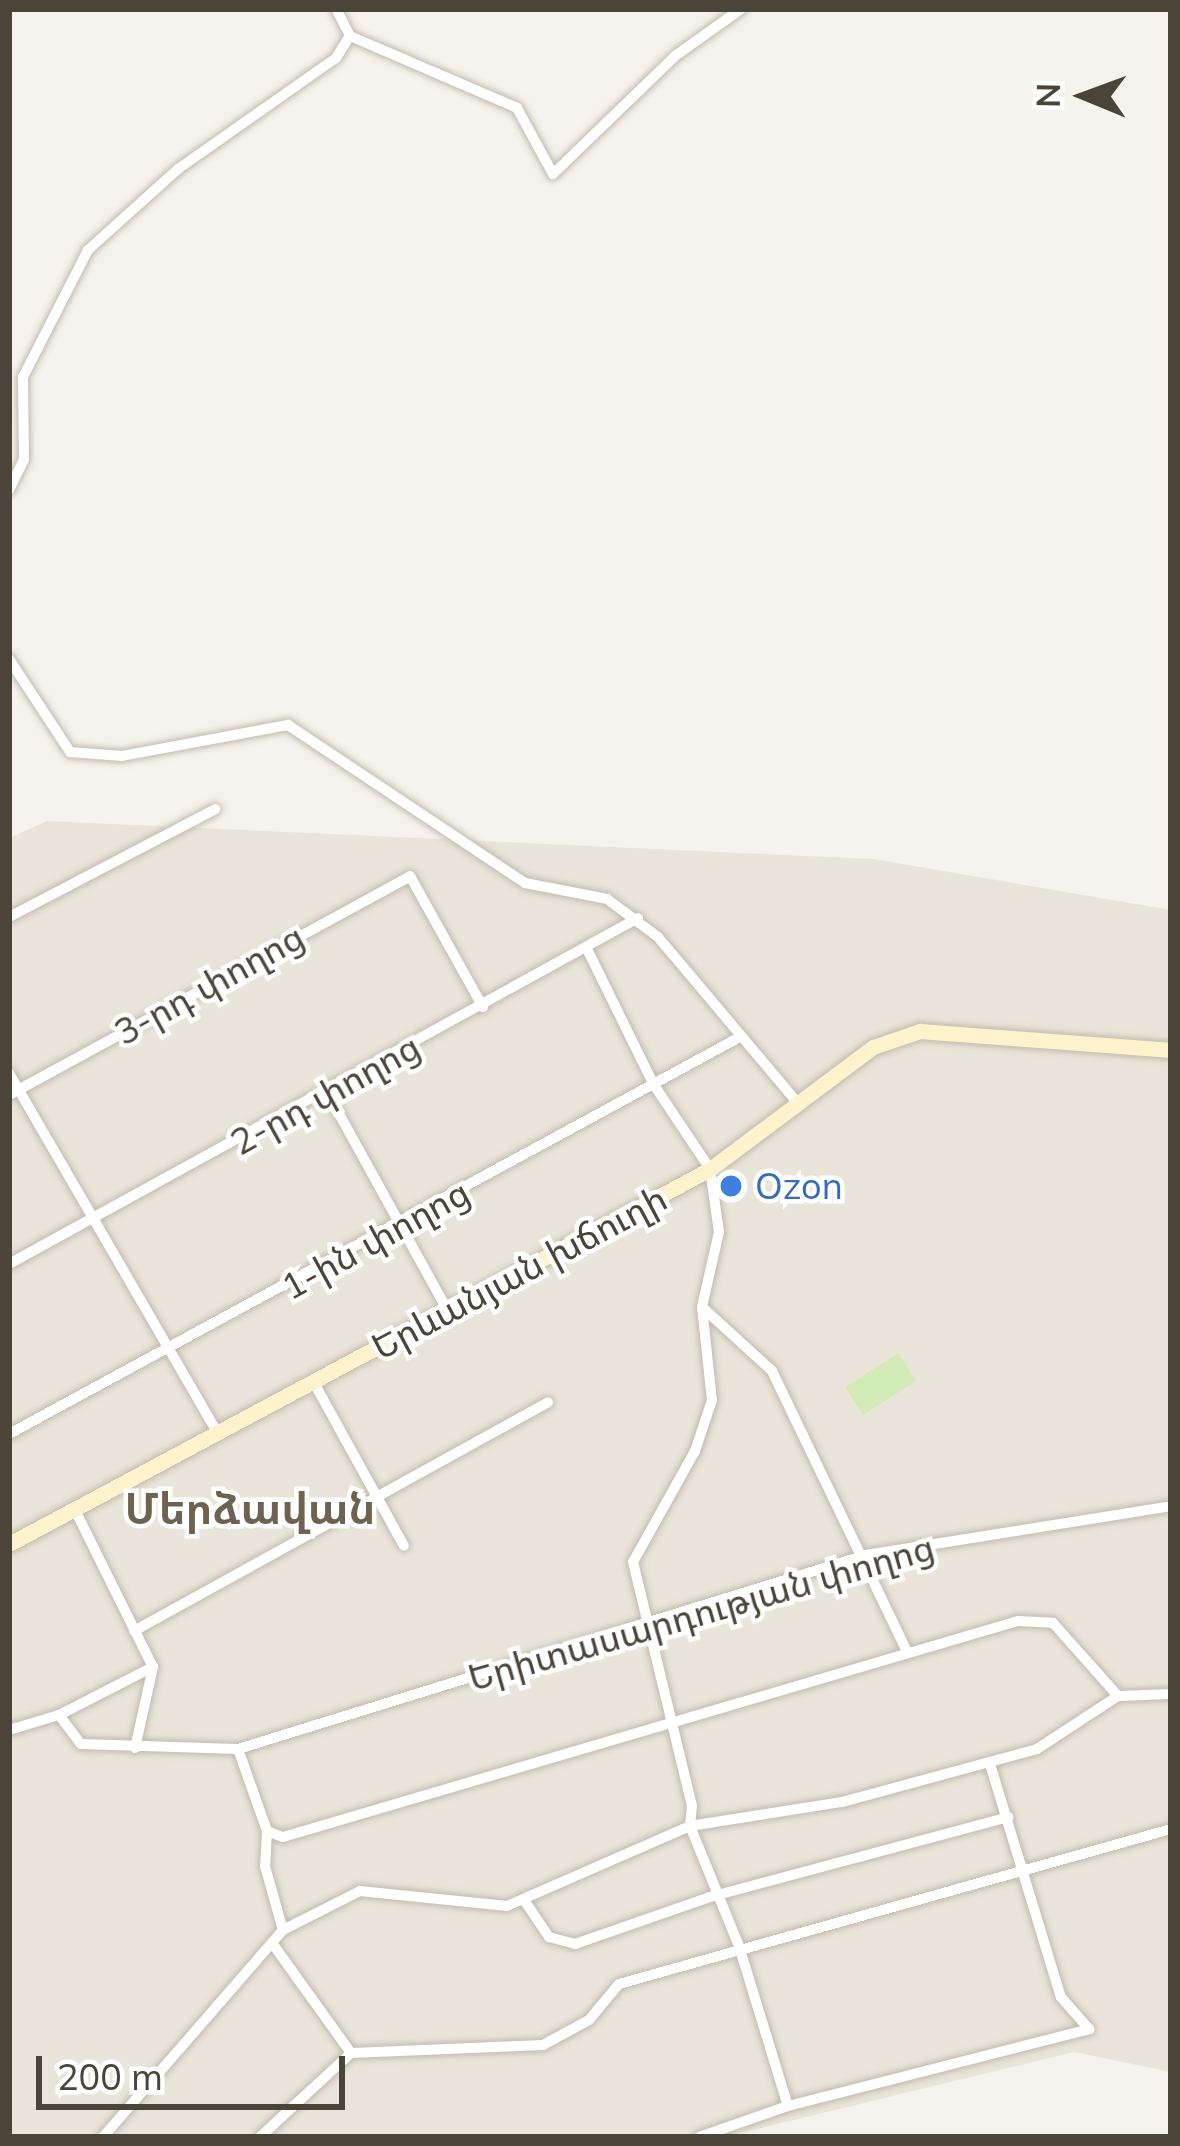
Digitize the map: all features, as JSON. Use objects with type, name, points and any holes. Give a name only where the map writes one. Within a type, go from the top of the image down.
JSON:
[{"type":"main road","name":"Երևանյան խճուղի","points":[[9,1544],[710,1169],[872,1047],[920,1031],[1171,1050]]},
{"type":"street","points":[[336,9],[350,36],[517,108],[553,174],[675,56],[741,9]]},
{"type":"street","points":[[9,490],[24,459],[22,377],[88,250],[161,182],[336,58],[350,36]]},
{"type":"street","points":[[9,659],[70,752],[122,756],[288,725],[525,884],[580,889],[638,918],[798,1103]]},
{"type":"street","points":[[9,917],[216,808]]},
{"type":"street","name":"3-րդ փողոց","points":[[14,1092],[410,876],[483,1007]]},
{"type":"street","name":"2-րդ փողոց","points":[[9,1264],[95,1221],[638,918]]},
{"type":"street","points":[[587,949],[654,1085],[710,1169],[719,1232],[702,1307],[712,1400],[695,1451],[633,1562],[644,1628],[692,1805],[690,1826],[739,1946],[788,2106]]},
{"type":"street","name":"1-ին փողոց","points":[[9,1434],[738,1038]]},
{"type":"street","points":[[9,1073],[14,1092],[216,1430]]},
{"type":"street","points":[[327,1093],[448,1312]]},
{"type":"street","points":[[702,1307],[772,1371],[866,1555],[908,1653]]},
{"type":"street","points":[[314,1382],[404,1546]]},
{"type":"street","points":[[134,1631],[548,1402]]},
{"type":"street","name":"Երիտասարդության փողոց","points":[[59,1715],[81,1744],[238,1749],[644,1628],[866,1555],[1171,1506]]},
{"type":"street","points":[[74,1508],[153,1666],[134,1748]]},
{"type":"street","points":[[267,1831],[284,1838],[1018,1621],[1053,1623],[1118,1696]]},
{"type":"street","points":[[9,1730],[59,1715],[153,1666]]},
{"type":"street","points":[[104,2137],[283,1930],[361,1891],[507,1906],[690,1826],[842,1802],[990,1764],[1037,1749],[1118,1696],[1171,1694]]},
{"type":"street","points":[[238,1749],[267,1831],[265,1866],[283,1930]]},
{"type":"street","points":[[699,2137],[788,2106],[1089,2030],[1061,1997],[1028,1870],[990,1764]]},
{"type":"street","points":[[524,1900],[549,1936],[567,1945],[719,1897],[1008,1817]]},
{"type":"street","points":[[260,2137],[351,2053],[543,2045],[589,2020],[619,1984],[739,1946],[1171,1829]]},
{"type":"street","points":[[272,1943],[351,2053]]},
{"type":"shaded area","name":"Մերձավան","points":[[47,821],[873,859],[1171,910],[1171,2072],[1074,2052],[724,2137],[9,2137],[9,838]]},
{"type":"green space","points":[[898,1353],[916,1381],[863,1415],[845,1387]]},
{"type":"place","name":"Ozon","points":[[731,1186]]},
{"type":"district","name":"Մերձավան","points":[[250,1509]]}]
